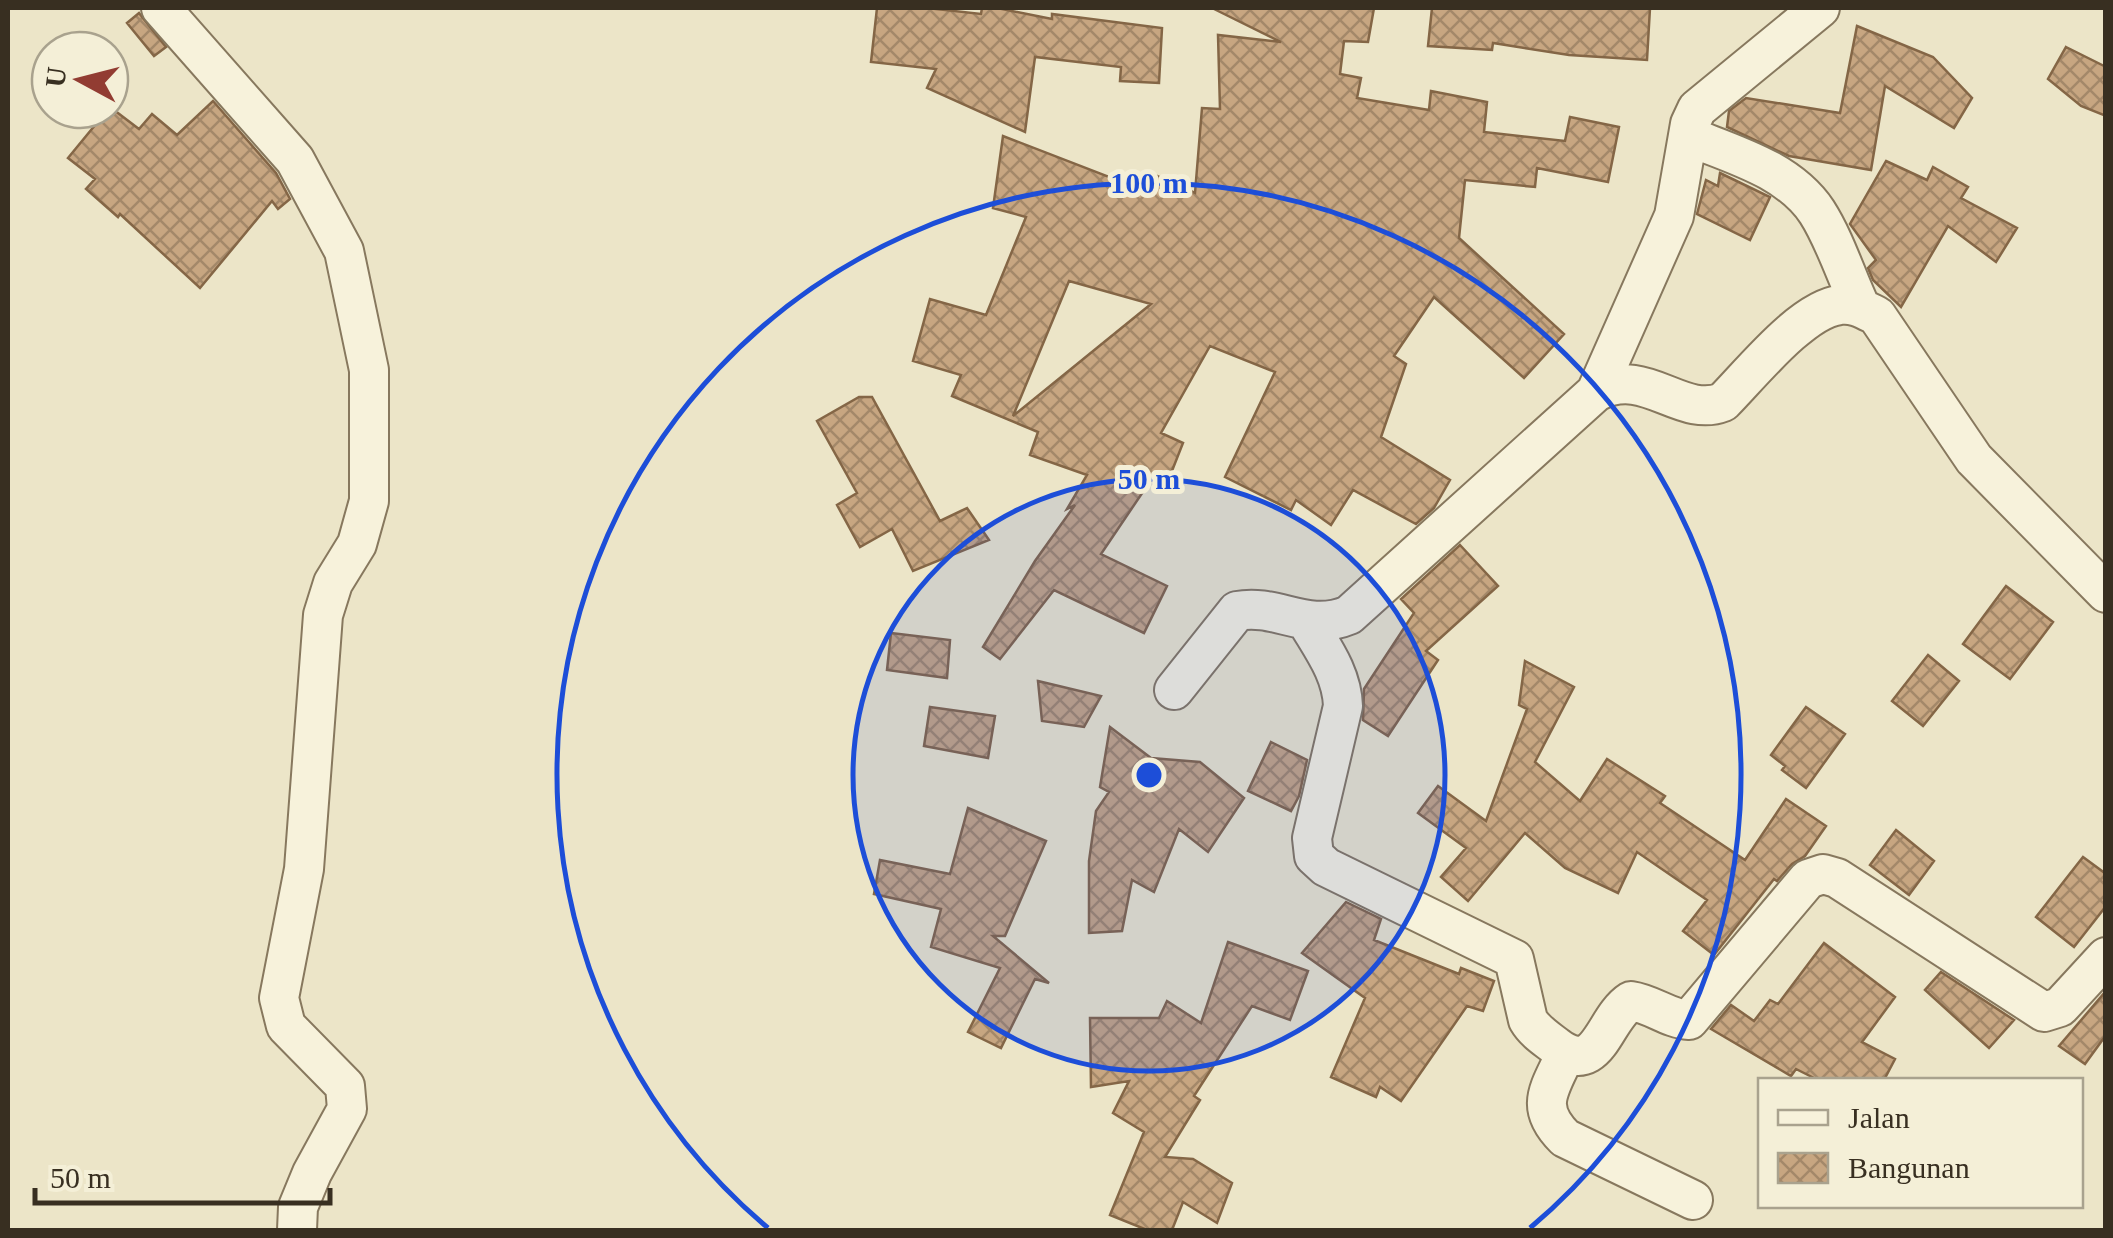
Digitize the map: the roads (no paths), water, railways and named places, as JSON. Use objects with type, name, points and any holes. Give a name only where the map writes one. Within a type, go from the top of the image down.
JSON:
[{"type":"street","points":[[161,8],[295,160],[344,251],[369,370],[369,500],[357,544],[333,583],[324,616],[304,868],[279,998],[286,1026],[345,1086],[347,1109],[312,1173],[298,1208],[298,1230]]},
{"type":"street","points":[[1596,392],[1674,216],[1690,124],[1697,109],[1820,8]]},
{"type":"street","points":[[1690,137],[1763,167],[1798,190],[1818,214],[1860,306]]},
{"type":"street","points":[[1174,690],[1238,611],[1254,610],[1307,622],[1334,621],[1349,615],[1596,392],[1622,382],[1698,406],[1713,406],[1723,402],[1804,322],[1841,304],[1860,306],[1878,316],[1974,459],[2106,593]]},
{"type":"street","points":[[1307,622],[1336,672],[1343,706],[1312,838],[1314,856],[1326,867],[1514,959],[1532,1028],[1566,1053],[1579,1058],[1590,1055],[1631,1000],[1690,1020],[1808,880],[1823,874],[1838,878],[2044,1012],[2060,1007],[2106,958]]},
{"type":"street","points":[[1566,1053],[1546,1098],[1545,1112],[1550,1124],[1565,1138],[1692,1200]]}]
